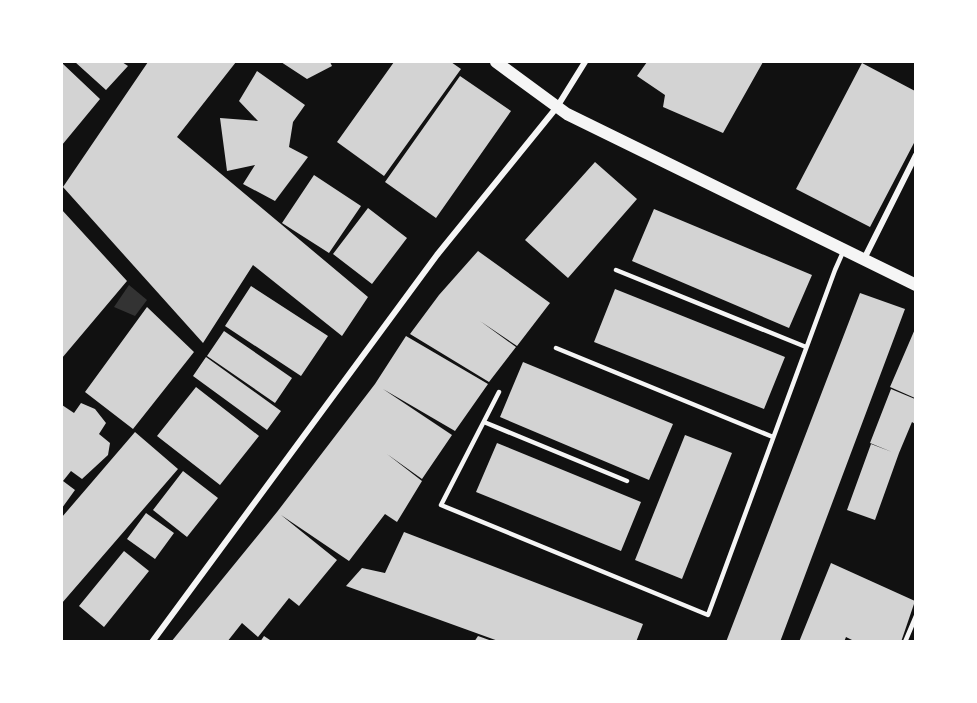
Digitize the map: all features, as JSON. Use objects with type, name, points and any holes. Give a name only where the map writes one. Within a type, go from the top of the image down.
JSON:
[{"type":"main road","points":[[496,62],[557,107],[915,285]]},
{"type":"street","points":[[152,642],[438,255],[557,107],[585,62]]},
{"type":"street","points":[[864,260],[915,155]]},
{"type":"lane","points":[[499,392],[441,505],[708,615],[844,250]]},
{"type":"lane","points":[[616,270],[806,347]]},
{"type":"lane","points":[[556,348],[773,437]]},
{"type":"lane","points":[[484,422],[627,481]]},
{"type":"lane","points":[[905,642],[915,616]]},
{"type":"shaded area","points":[[129,285],[147,300],[135,316],[114,307]]},
{"type":"building","points":[[75,62],[122,62],[128,66],[106,90]]},
{"type":"building","points":[[148,62],[236,62],[177,137],[368,297],[342,336],[253,265],[203,343],[63,187]]},
{"type":"building","points":[[281,62],[330,62],[332,66],[307,79]]},
{"type":"building","points":[[394,62],[451,62],[461,69],[384,176],[337,142]]},
{"type":"building","points":[[647,62],[763,62],[723,133],[663,107],[665,95],[637,76]]},
{"type":"building","points":[[62,63],[100,99],[62,145]]},
{"type":"building","points":[[862,63],[915,91],[915,141],[870,227],[796,189]]},
{"type":"building","points":[[257,71],[305,105],[293,122],[289,147],[308,157],[275,201],[243,184],[255,165],[227,171],[220,118],[258,121],[239,101]]},
{"type":"building","points":[[460,76],[511,111],[436,218],[385,182]]},
{"type":"building","points":[[595,162],[637,199],[568,278],[525,240]]},
{"type":"building","points":[[314,175],[361,206],[329,253],[282,223]]},
{"type":"building","points":[[368,208],[407,238],[372,284],[333,254]]},
{"type":"building","points":[[654,209],[812,275],[789,328],[632,261]]},
{"type":"building","points":[[62,210],[127,281],[62,358]]},
{"type":"building","points":[[478,251],[550,303],[517,346],[480,321],[516,347],[489,382],[410,334],[439,295]]},
{"type":"building","points":[[251,286],[328,336],[301,376],[225,326]]},
{"type":"building","points":[[615,289],[785,357],[764,409],[594,342]]},
{"type":"building","points":[[860,293],[905,309],[780,642],[726,642]]},
{"type":"building","points":[[147,307],[194,352],[133,429],[85,392]]},
{"type":"building","points":[[915,329],[915,398],[890,387]]},
{"type":"building","points":[[224,331],[292,378],[275,403],[207,356]]},
{"type":"building","points":[[406,336],[488,384],[455,431],[383,389],[452,435],[422,479],[387,454],[422,481],[397,522],[385,514],[349,561],[281,515],[337,560],[299,606],[289,598],[258,637],[242,623],[227,642],[171,642],[277,512],[375,384]]},
{"type":"building","points":[[206,357],[281,411],[267,430],[193,376]]},
{"type":"building","points":[[523,362],[673,424],[649,480],[500,417]]},
{"type":"building","points":[[196,387],[259,436],[220,485],[157,436]]},
{"type":"building","points":[[891,389],[915,399],[915,424],[912,422],[899,453],[875,520],[847,510],[871,444],[892,452],[870,443]]},
{"type":"building","points":[[81,403],[95,409],[106,423],[99,434],[110,443],[108,455],[82,479],[71,471],[63,481],[75,490],[62,508],[62,405],[74,413]]},
{"type":"building","points":[[135,432],[178,469],[62,603],[62,517]]},
{"type":"building","points":[[685,435],[732,453],[682,579],[635,560]]},
{"type":"building","points":[[497,443],[641,502],[621,551],[476,492]]},
{"type":"building","points":[[183,471],[218,498],[187,537],[153,510]]},
{"type":"building","points":[[146,513],[174,533],[155,559],[127,539]]},
{"type":"building","points":[[404,532],[643,624],[636,642],[501,642],[346,586],[362,568],[385,573]]},
{"type":"building","points":[[124,551],[149,571],[104,627],[79,606]]},
{"type":"building","points":[[831,563],[915,601],[901,642],[856,642],[846,637],[844,642],[799,642]]},
{"type":"building","points":[[264,636],[273,642],[260,642]]},
{"type":"building","points":[[478,636],[492,641],[492,642],[474,642]]}]
